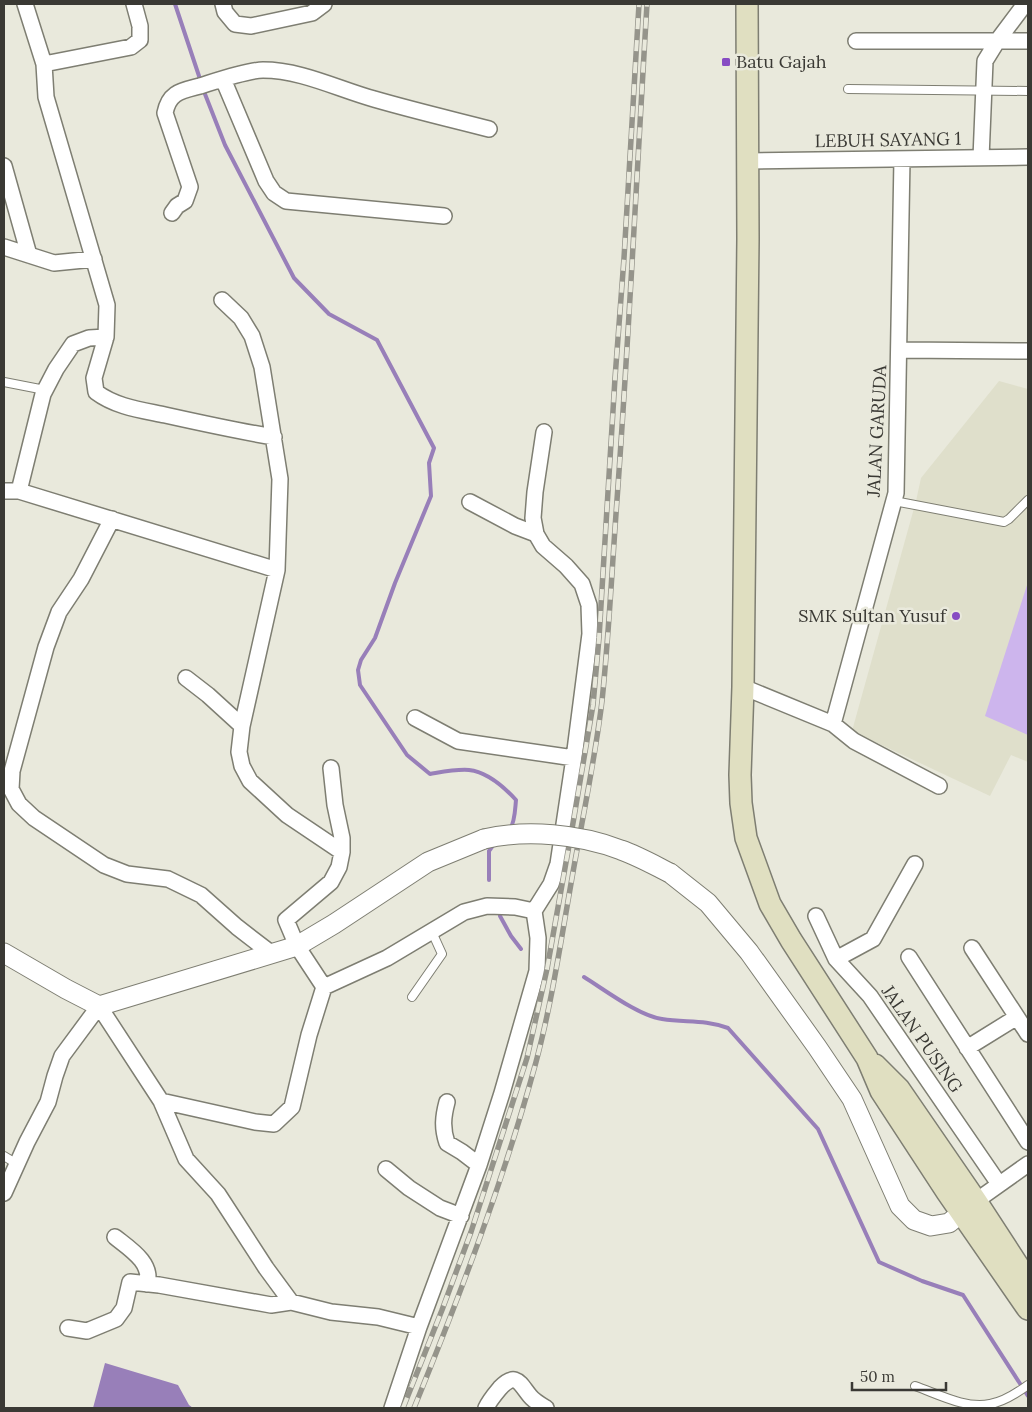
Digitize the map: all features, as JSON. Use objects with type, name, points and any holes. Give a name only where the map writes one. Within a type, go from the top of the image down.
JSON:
[{"type":"main road","points":[[747,4],[748,161],[743,687],[740,775],[741,803],[746,838],[770,904],[786,933],[867,1058],[899,1089],[1028,1309]]},
{"type":"main road","points":[[969,1206],[1028,1282]]},
{"type":"street","points":[[25,4],[44,64],[46,97],[107,306],[106,336],[94,378],[96,392],[107,400],[124,406],[210,426],[274,437]]},
{"type":"street","points":[[44,64],[132,47],[140,40],[140,26],[134,4]]},
{"type":"street","points":[[223,4],[225,12],[235,24],[251,26],[312,14],[324,4]]},
{"type":"street","points":[[982,158],[985,61],[1022,5]]},
{"type":"street","points":[[856,41],[1028,40]]},
{"type":"street","points":[[172,213],[177,206],[185,201],[190,188],[165,113],[167,103],[172,96],[216,81],[261,70],[276,71],[305,77],[374,99],[489,129]]},
{"type":"street","points":[[216,81],[266,181],[274,193],[286,201],[444,216]]},
{"type":"street","name":"LEBUH SAYANG 1","points":[[748,161],[1028,157]]},
{"type":"street","points":[[900,350],[902,159]]},
{"type":"street","points":[[4,166],[29,255]]},
{"type":"street","points":[[4,248],[54,263],[94,259]]},
{"type":"street","points":[[222,300],[241,318],[252,336],[262,367],[280,479],[277,570],[242,726],[239,752],[242,766],[250,781],[287,815],[342,852]]},
{"type":"street","points":[[106,336],[89,338],[73,344],[56,369],[45,390],[11,491],[112,519],[277,570]]},
{"type":"street","name":"JALAN GARUDA","points":[[833,724],[896,492],[900,350],[1028,351]]},
{"type":"street","points":[[392,1408],[419,1327],[479,1165],[502,1093],[537,971],[538,938],[534,911],[551,884],[558,864],[590,634],[589,605],[582,584],[566,566],[543,546],[536,534],[533,518],[535,492],[544,432]]},
{"type":"street","points":[[470,502],[515,526],[536,534]]},
{"type":"street","points":[[112,519],[81,579],[59,612],[46,647],[12,771],[11,789],[19,804],[34,818],[104,865],[127,874],[168,879],[201,895],[272,954]]},
{"type":"street","points":[[186,678],[242,726]]},
{"type":"street","points":[[743,687],[833,724],[854,741],[939,786]]},
{"type":"street","points":[[415,718],[458,741],[574,758]]},
{"type":"street","points":[[324,988],[298,946],[286,920],[331,882],[339,867],[342,838],[335,805],[331,768]]},
{"type":"street","points":[[4,1193],[10,1160],[48,1102],[54,1076],[62,1056],[99,1006],[298,946],[428,862],[484,839],[499,835],[534,834],[575,838],[620,849],[670,872],[708,903],[749,952],[852,1098],[900,1206],[914,1220],[931,1226],[948,1223],[1028,1164]]},
{"type":"street","points":[[836,959],[873,939],[916,864]]},
{"type":"street","points":[[161,1101],[255,1122],[274,1124],[292,1107],[309,1035],[324,988],[387,958],[464,912],[487,906],[515,907],[534,911]]},
{"type":"street","name":"JALAN PUSING","points":[[816,916],[836,959],[870,996],[999,1184]]},
{"type":"street","points":[[972,948],[1028,1034]]},
{"type":"street","points":[[4,953],[99,1006],[161,1101],[186,1160],[218,1194],[266,1268],[291,1302]]},
{"type":"street","points":[[909,957],[1028,1142]]},
{"type":"street","points":[[967,1048],[1016,1016]]},
{"type":"street","points":[[447,1102],[443,1118],[443,1130],[447,1143],[479,1165]]},
{"type":"street","points":[[386,1169],[409,1188],[440,1208],[461,1216]]},
{"type":"street","points":[[115,1237],[135,1253],[145,1265],[149,1276],[146,1284]]},
{"type":"street","points":[[68,1328],[87,1331],[116,1319],[124,1308],[130,1282],[271,1304],[291,1302],[331,1312],[378,1317],[419,1327]]},
{"type":"street","points":[[486,1408],[501,1387],[508,1381],[515,1380],[520,1382],[531,1398],[546,1408]]},
{"type":"lane","points":[[848,89],[1028,91]]},
{"type":"lane","points":[[4,382],[45,390]]},
{"type":"lane","points":[[894,501],[1004,522],[1028,500]]},
{"type":"lane","points":[[412,997],[442,954],[432,932]]},
{"type":"lane","points":[[915,1386],[966,1404],[990,1404],[1028,1386]]},
{"type":"shaded area","name":"SMK Sultan Yusuf","points":[[999,381],[1028,389],[1028,762],[1011,755],[990,796],[852,731],[921,478]]},
{"type":"shaded area","points":[[1028,582],[1028,735],[985,716]]},
{"type":"shaded area","points":[[105,1363],[178,1385],[189,1405],[193,1408],[93,1408]]},
{"type":"waterway","points":[[175,4],[201,82]]},
{"type":"waterway","points":[[203,89],[225,145],[294,278],[329,314],[377,340],[434,448],[429,463],[431,496],[395,583],[375,638],[361,660],[358,670],[360,685],[407,755],[430,774],[459,770],[476,771],[489,777],[507,791],[516,800],[514,819],[510,829]]},
{"type":"waterway","points":[[489,880],[489,851],[494,844]]},
{"type":"waterway","points":[[500,916],[521,949]]},
{"type":"waterway","points":[[584,977],[622,1002],[653,1017],[711,1023],[728,1028],[818,1129],[879,1262],[922,1281],[963,1295],[1028,1396]]},
{"type":"railway","points":[[403,1408],[471,1232],[527,1058],[547,969],[593,705],[624,258],[639,4]]},
{"type":"railway","points":[[414,1408],[480,1237],[510,1150],[536,1062],[556,971],[596,745],[607,651],[647,4]]},
{"type":"place","name":"Batu Gajah","points":[[726,62]]},
{"type":"place","name":"SMK Sultan Yusuf","points":[[956,616]]}]
